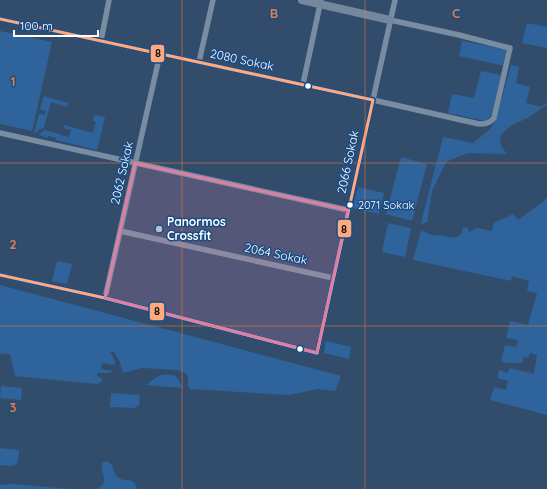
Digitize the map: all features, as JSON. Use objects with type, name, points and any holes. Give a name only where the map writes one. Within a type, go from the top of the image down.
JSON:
[{"type":"street","points":[[100,41],[109,0]]},
{"type":"street","points":[[199,62],[213,0]]},
{"type":"street","points":[[302,0],[320,2],[390,20]]},
{"type":"street","name":"2066 Sokak","points":[[105,298],[318,353],[395,0]]},
{"type":"street","points":[[302,84],[320,2]]},
{"type":"street","name":"2080 Sokak","points":[[0,18],[480,124],[490,122],[494,118],[510,48],[390,20]]},
{"type":"street","name":"2062 Sokak","points":[[105,298],[160,54]]},
{"type":"street","points":[[0,133],[348,210]]},
{"type":"street","name":"2064 Sokak","points":[[120,230],[334,278]]},
{"type":"street","points":[[0,274],[105,298]]},
{"type":"highlighted area","points":[[135,163],[348,210],[317,353],[105,298]]},
{"type":"shaded area","points":[[527,23],[547,27],[547,48],[522,43]]},
{"type":"shaded area","points":[[0,31],[52,42],[32,131],[0,124]]},
{"type":"shaded area","points":[[462,41],[508,50],[505,66],[459,56]]},
{"type":"shaded area","points":[[511,65],[519,67],[516,83],[530,87],[526,103],[542,107],[531,116],[503,132],[500,142],[507,154],[468,153],[450,160],[445,164],[432,191],[427,222],[422,224],[421,223],[443,137],[473,143],[490,129],[496,120]]},
{"type":"shaded area","points":[[481,71],[501,75],[492,115],[485,121],[448,113],[452,94],[474,98]]},
{"type":"shaded area","points":[[44,96],[68,103],[67,107],[51,102],[44,127],[34,133],[39,114],[45,115],[46,111],[40,109]]},
{"type":"shaded area","points":[[94,115],[105,117],[97,150],[56,140],[56,138],[48,136],[48,138],[39,135],[44,130],[69,137],[71,130],[63,128],[64,125],[93,133],[96,122],[93,121]]},
{"type":"shaded area","points":[[401,157],[427,164],[412,221],[386,214]]},
{"type":"shaded area","points":[[358,187],[384,193],[379,214],[353,208]]},
{"type":"shaded area","points":[[547,197],[547,415],[490,400],[494,387],[506,390],[508,381],[497,378],[499,370],[507,373],[510,368],[534,374],[537,355],[530,353],[528,358],[523,357],[522,363],[506,363],[501,361],[505,345],[516,347],[518,340],[506,338],[510,321],[528,325],[537,293],[527,291],[529,281],[512,276],[511,281],[413,260],[421,231],[432,235],[453,238],[460,235],[462,233],[462,229],[467,227],[469,232],[477,228],[492,231],[494,223],[513,214],[518,220],[543,202]]},
{"type":"shaded area","points":[[388,223],[411,228],[405,257],[382,252]]},
{"type":"shaded area","points":[[57,261],[72,264],[67,284],[52,281]]},
{"type":"shaded area","points":[[0,285],[341,376],[335,391],[318,389],[289,395],[190,389],[188,385],[188,376],[178,370],[142,368],[123,373],[119,360],[113,351],[110,352],[115,361],[115,365],[102,363],[101,369],[114,371],[109,373],[97,373],[97,376],[103,381],[97,384],[15,376],[10,354],[0,353]]},
{"type":"shaded area","points":[[326,341],[351,347],[349,359],[324,353]]},
{"type":"shaded area","points":[[162,375],[175,376],[179,380],[182,388],[146,385]]},
{"type":"shaded area","points":[[1,386],[22,388],[21,400],[0,398]]},
{"type":"shaded area","points":[[111,393],[140,395],[139,406],[136,406],[135,408],[110,407]]},
{"type":"shaded area","points":[[0,448],[19,450],[16,465],[0,465]]},
{"type":"shaded area","points":[[106,461],[112,465],[117,476],[134,482],[137,489],[97,489],[101,486],[104,480],[102,463]]},
{"type":"shaded area","points":[[14,484],[68,489],[0,489],[0,485]]},
{"type":"waterway","points":[[433,166],[459,153],[493,132],[547,104]]},
{"type":"transit line","name":"8","points":[[0,19],[373,100],[317,353],[105,298],[0,275]]},
{"type":"place","name":"2071 Sokak","points":[[350,205]]},
{"type":"place","name":"Panormos Crossfit","points":[[159,229]]}]
